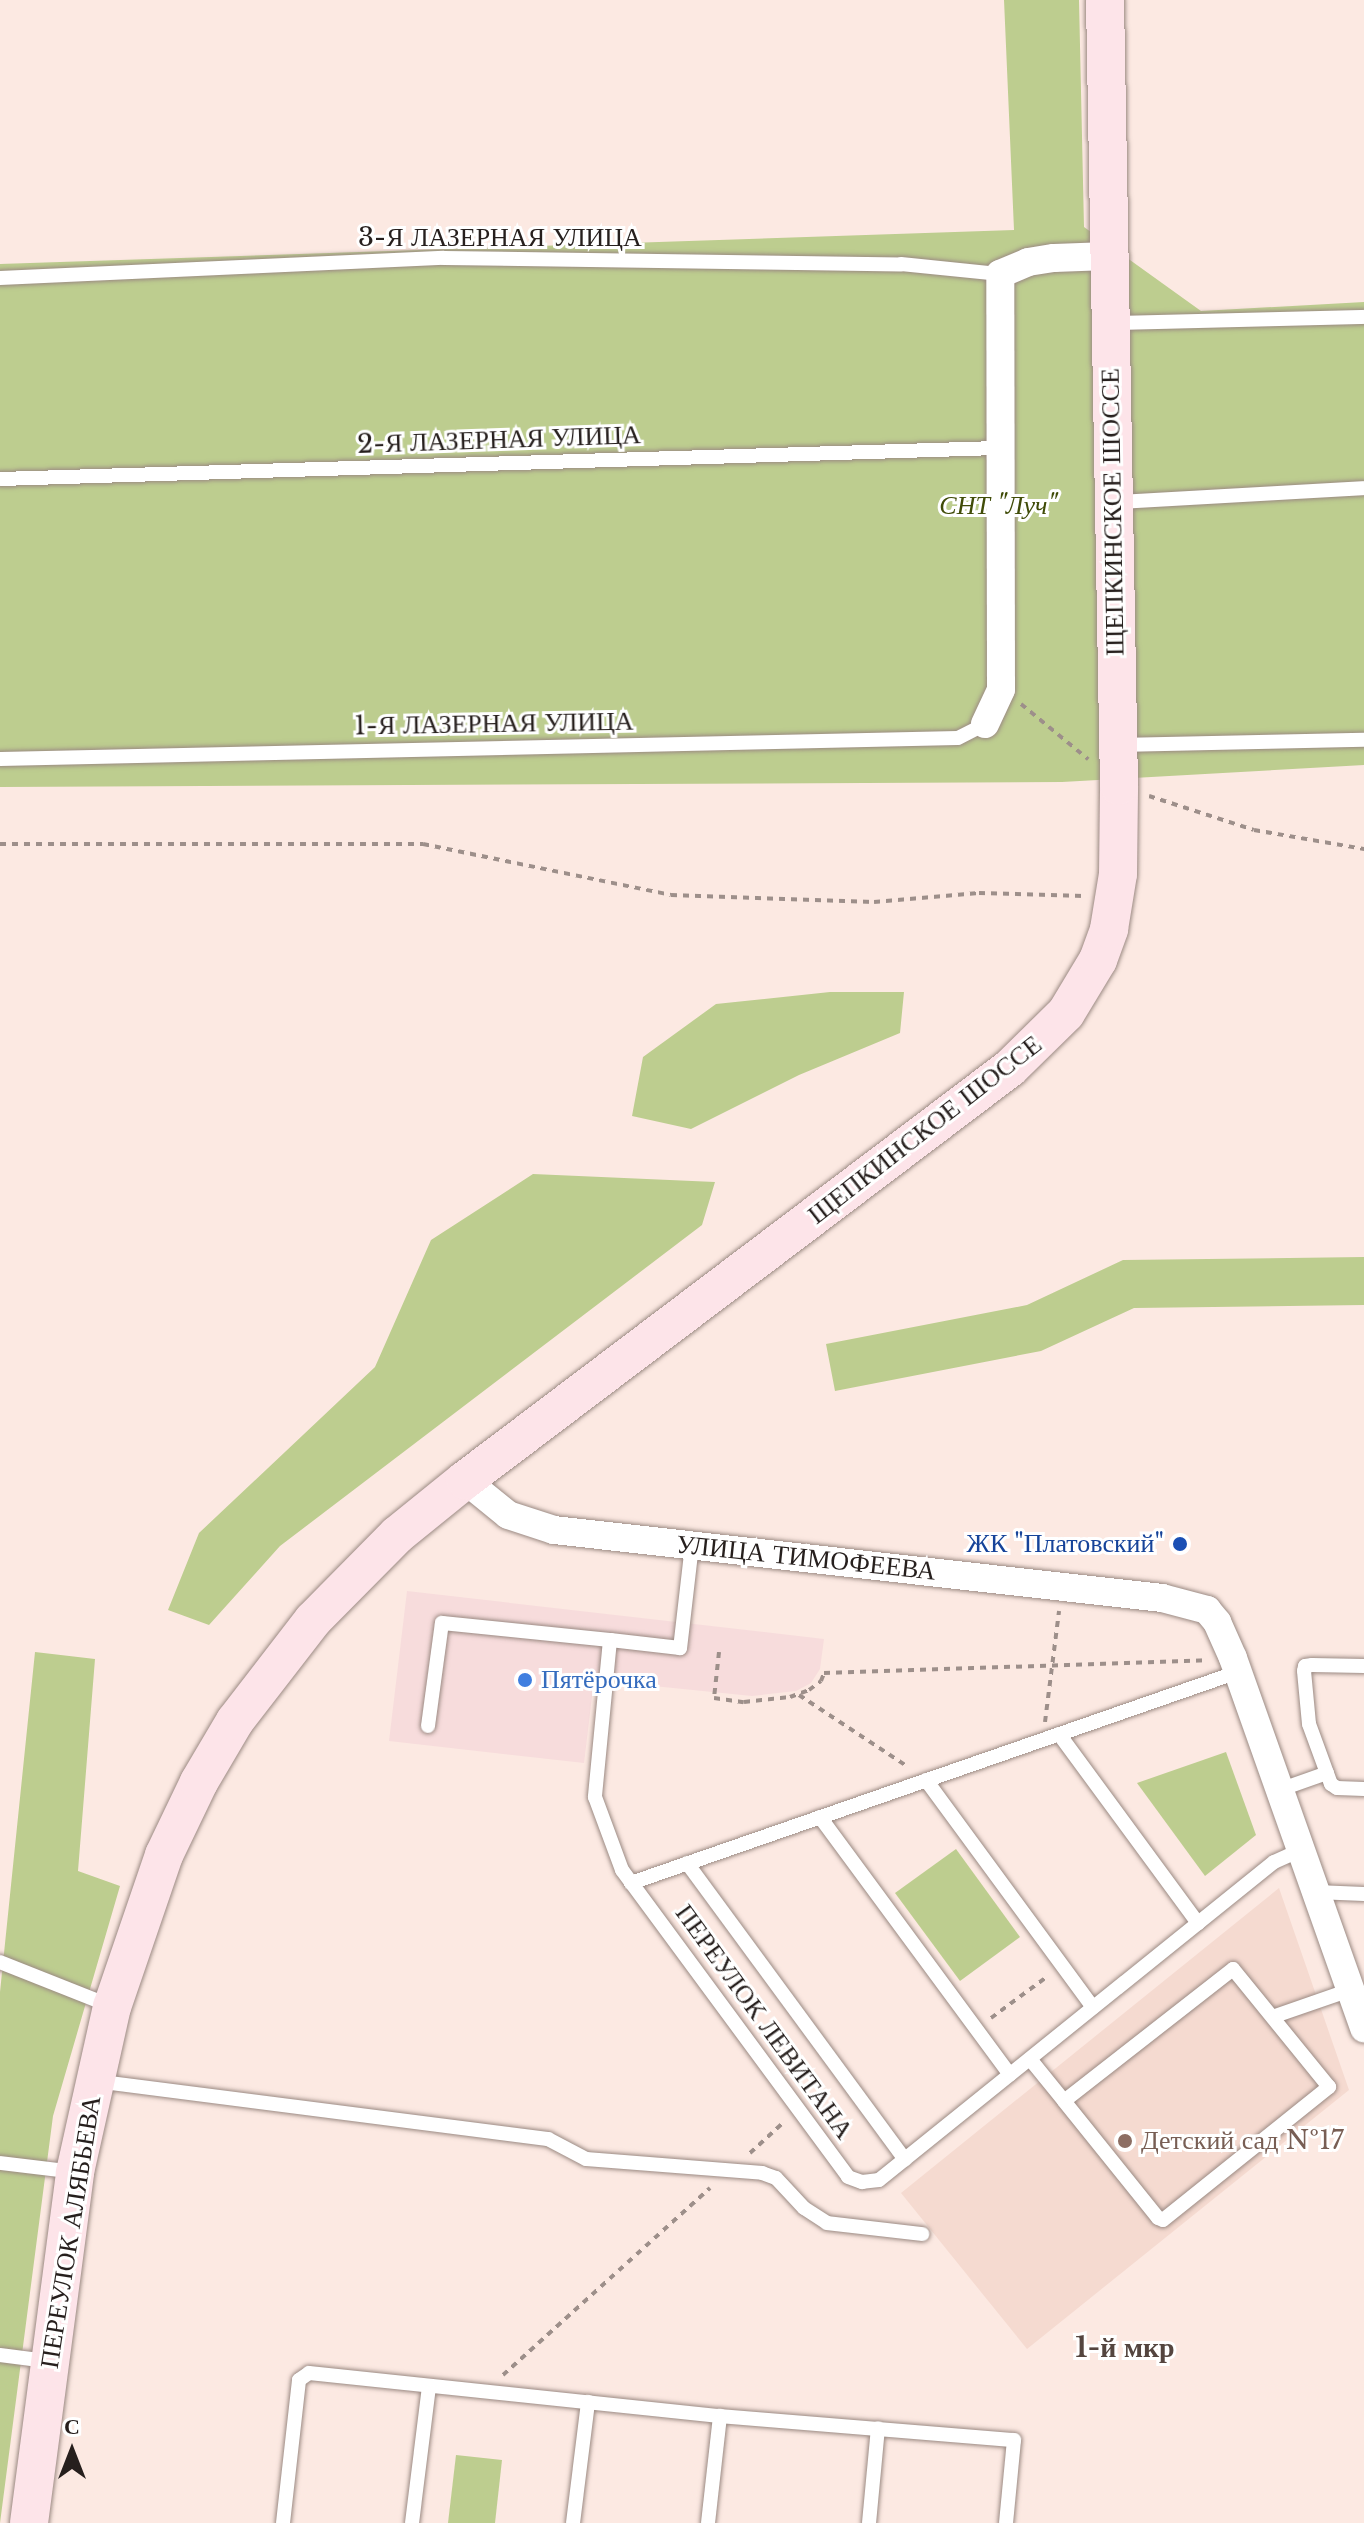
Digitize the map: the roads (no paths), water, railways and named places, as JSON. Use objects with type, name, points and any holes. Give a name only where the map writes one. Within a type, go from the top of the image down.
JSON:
[{"type":"main road","name":"ЩЕПКИНСКОЕ ШОССЕ","points":[[164,1855],[199,1782],[235,1721],[274,1667],[356,1575],[397,1535],[465,1480],[1010,1068],[1066,1013],[1085,987],[1109,929],[1114,897],[1119,786],[1105,0]]},
{"type":"main road","name":"ПЕРЕУЛОК АЛЯБЬЕВА","points":[[29,2523],[75,2172],[112,2007],[164,1855]]},
{"type":"street","points":[[985,724],[1001,689],[1000,274],[1028,262],[1108,256]]},
{"type":"street","name":"УЛИЦА ТИМОФЕЕВА","points":[[465,1480],[494,1506],[527,1523],[554,1530],[1162,1598],[1207,1610],[1217,1622],[1235,1665]]},
{"type":"street","points":[[1235,1665],[1363,2023]]},
{"type":"lane","name":"3-Я ЛАЗЕРНАЯ УЛИЦА","points":[[0,278],[444,258],[901,264],[1000,274]]},
{"type":"lane","points":[[1110,323],[1364,317]]},
{"type":"lane","name":"2-Я ЛАЗЕРНАЯ УЛИЦА","points":[[0,479],[999,448]]},
{"type":"lane","points":[[1112,502],[1364,488]]},
{"type":"lane","name":"1-Я ЛАЗЕРНАЯ УЛИЦА","points":[[0,759],[958,738],[985,724]]},
{"type":"lane","points":[[1118,745],[1364,740]]},
{"type":"lane","points":[[428,1726],[442,1623],[680,1648],[692,1545]]},
{"type":"lane","name":"ПЕРЕУЛОК ЛЕВИТАНА","points":[[610,1640],[594,1791],[622,1870],[848,2177],[862,2182],[879,2180],[905,2160]]},
{"type":"lane","points":[[631,1883],[1059,1734],[1235,1665]]},
{"type":"lane","points":[[1364,1666],[1312,1665],[1305,1668],[1309,1724],[1333,1786],[1364,1789]]},
{"type":"lane","points":[[1059,1734],[1198,1923]]},
{"type":"lane","points":[[1279,1790],[1327,1773]]},
{"type":"lane","points":[[926,1780],[1093,2007]]},
{"type":"lane","points":[[820,1817],[1010,2075]]},
{"type":"lane","points":[[687,1863],[905,2160],[1274,1862],[1301,1850]]},
{"type":"lane","points":[[1316,1892],[1364,1894]]},
{"type":"lane","points":[[0,1962],[112,2007]]},
{"type":"lane","points":[[1030,2059],[1158,2218],[1170,2218],[1328,2090],[1328,2083],[1238,1971],[1227,1970],[1064,2101]]},
{"type":"lane","points":[[1275,2016],[1350,1990]]},
{"type":"lane","points":[[95,2081],[548,2139],[586,2159],[776,2178],[804,2208],[827,2223],[922,2234]]},
{"type":"lane","points":[[0,2163],[75,2172]]},
{"type":"lane","points":[[0,2355],[50,2361]]},
{"type":"lane","points":[[283,2523],[302,2375],[720,2416],[1014,2440],[1006,2523]]},
{"type":"lane","points":[[412,2523],[429,2387]]},
{"type":"lane","points":[[573,2523],[588,2402]]},
{"type":"lane","points":[[708,2523],[720,2416]]},
{"type":"lane","points":[[869,2523],[878,2428]]},
{"type":"place","name":"ЖК \"Платовский\"","points":[[1180,1544]]},
{"type":"place","name":"Пятёрочка","points":[[525,1680]]},
{"type":"place","name":"Детский сад №17","points":[[1125,2141]]},
{"type":"district","name":"1-й мкр","points":[[1125,2348]]},
{"type":"park label","name":"СНТ \"Луч\"","points":[[998,506]]}]
